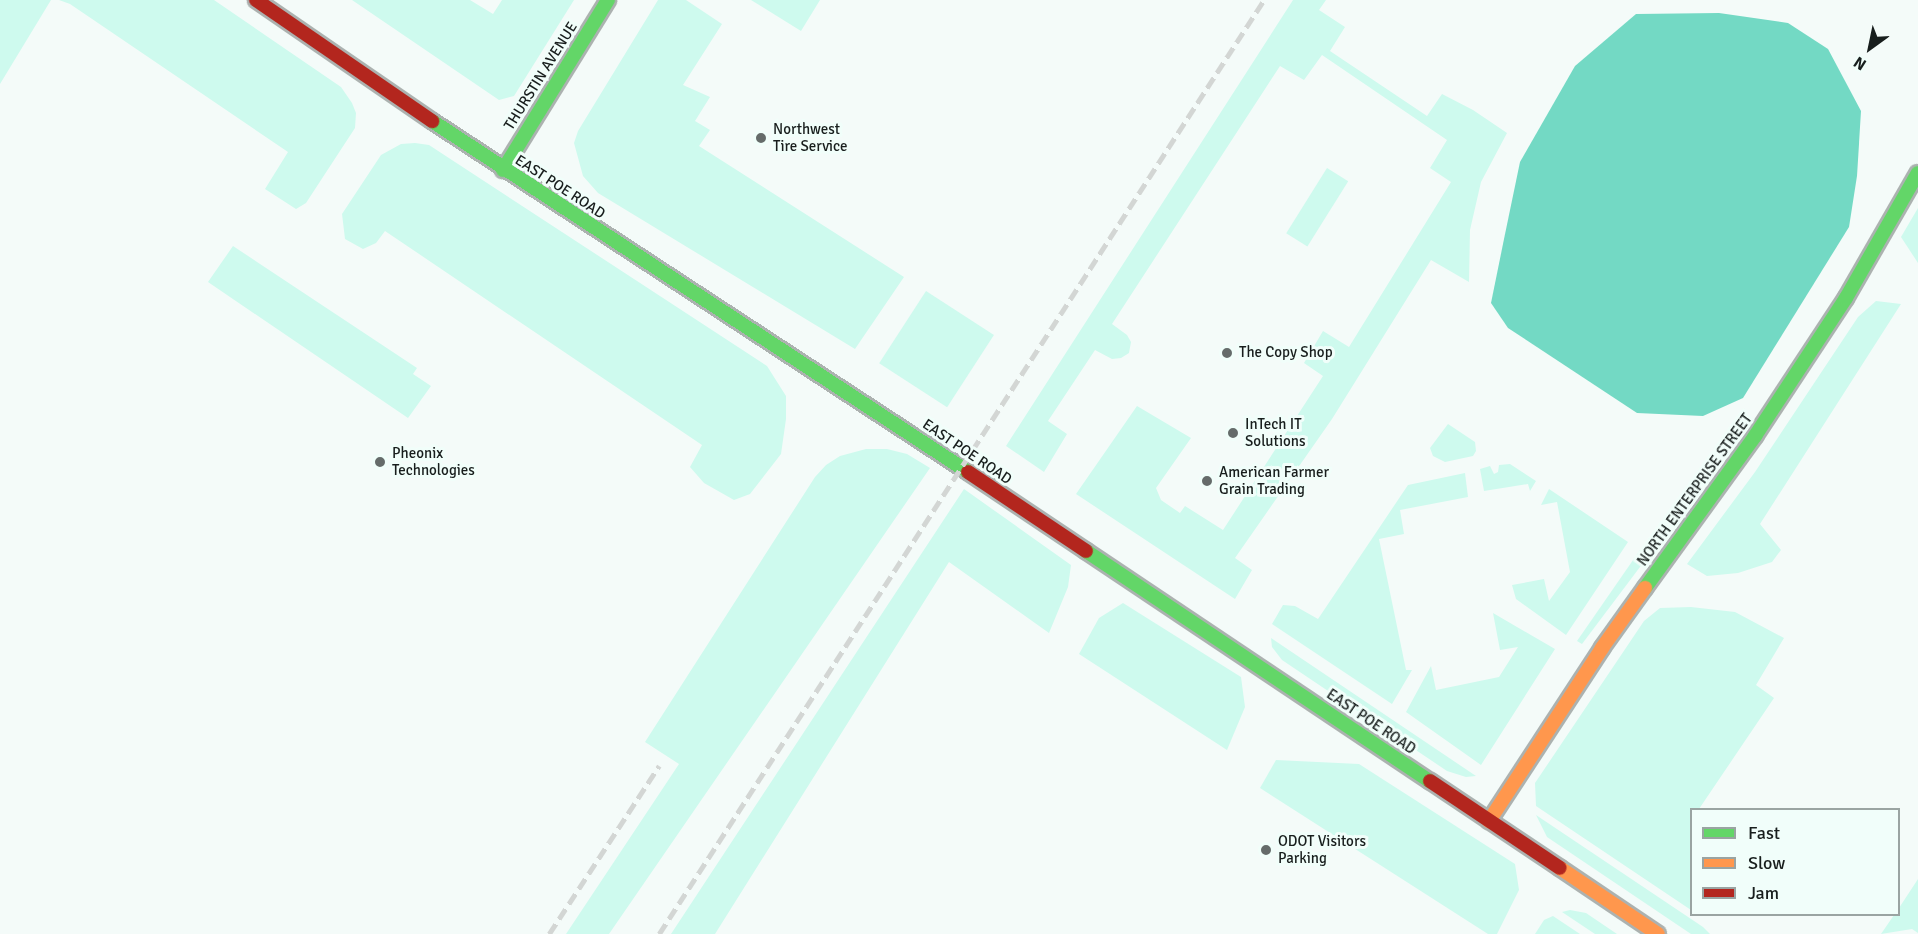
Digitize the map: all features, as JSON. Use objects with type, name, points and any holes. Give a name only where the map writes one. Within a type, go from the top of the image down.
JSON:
[{"type":"main road","name":"EAST POE ROAD","points":[[256,0],[503,170],[846,390],[1658,934]]},
{"type":"main road","name":"THURSTIN AVENUE","points":[[503,170],[608,0]]},
{"type":"main road","name":"NORTH ENTERPRISE STREET","points":[[1489,821],[1602,648],[1755,436],[1846,298],[1918,173]]},
{"type":"shaded area","points":[[0,0],[51,0],[0,84]]},
{"type":"shaded area","points":[[59,0],[214,0],[341,87],[356,113],[355,128],[306,203],[296,209],[265,189],[288,152],[70,4]]},
{"type":"shaded area","points":[[352,0],[470,0],[493,14],[502,0],[574,0],[514,96],[499,100]]},
{"type":"shaded area","points":[[658,0],[686,0],[722,24],[683,85],[710,97],[695,121],[710,130],[699,146],[904,277],[855,349],[598,193],[583,176],[574,143],[578,131]]},
{"type":"shaded area","points":[[751,0],[820,0],[801,31]]},
{"type":"shaded area","points":[[1293,0],[1326,0],[1319,10],[1345,27],[1330,51],[1427,116],[1442,94],[1473,110],[1507,133],[1481,182],[1470,230],[1469,282],[1431,260],[1332,419],[1235,558],[1252,570],[1235,599],[1076,494],[1137,406],[1191,438],[1156,488],[1161,500],[1180,513],[1185,506],[1223,530],[1323,376],[1304,363],[1323,331],[1349,347],[1451,182],[1430,168],[1447,140],[1322,55],[1304,80],[1280,66],[1112,324],[1127,335],[1131,342],[1129,353],[1121,358],[1112,359],[1095,350],[1048,421],[1067,434],[1044,472],[1006,446]]},
{"type":"shaded area","points":[[1719,13],[1788,23],[1828,49],[1861,111],[1857,176],[1849,227],[1743,398],[1703,416],[1637,413],[1508,328],[1491,303],[1504,239],[1520,162],[1575,66],[1636,14]]},
{"type":"shaded area","points":[[401,144],[429,145],[767,366],[786,396],[786,419],[781,454],[750,494],[734,500],[704,483],[690,467],[702,445],[385,231],[376,243],[363,249],[345,239],[342,214],[381,155]]},
{"type":"shaded area","points":[[1327,168],[1348,181],[1307,247],[1286,233]]},
{"type":"shaded area","points":[[1918,208],[1918,263],[1901,237]]},
{"type":"shaded area","points":[[233,246],[417,368],[413,374],[431,386],[408,418],[208,282]]},
{"type":"shaded area","points":[[926,291],[994,335],[947,407],[879,363]]},
{"type":"shaded area","points":[[1876,301],[1901,304],[1760,524],[1781,550],[1772,562],[1738,573],[1707,576],[1687,564],[1755,472],[1858,317]]},
{"type":"shaded area","points":[[1448,424],[1475,442],[1476,451],[1473,456],[1445,462],[1433,456],[1430,448]]},
{"type":"shaded area","points":[[866,449],[887,449],[907,454],[930,468],[609,934],[566,934],[679,764],[645,742],[815,477],[826,465],[840,456]]},
{"type":"shaded area","points":[[1510,464],[1536,481],[1530,491],[1528,484],[1484,491],[1480,469],[1490,466],[1494,474],[1498,472],[1499,465]]},
{"type":"shaded area","points":[[1465,473],[1468,497],[1400,510],[1404,534],[1379,539],[1406,670],[1412,670],[1392,704],[1272,624],[1283,605],[1295,606],[1318,619],[1408,485]]},
{"type":"shaded area","points":[[964,489],[1071,565],[1068,587],[1049,633],[949,562],[715,934],[671,934]]},
{"type":"shaded area","points":[[1549,489],[1628,542],[1566,635],[1516,599],[1512,585],[1544,579],[1549,601],[1570,572],[1557,502],[1541,505]]},
{"type":"shaded area","points":[[1640,550],[1649,555],[1582,644],[1577,641]]},
{"type":"shaded area","points":[[1123,603],[1241,677],[1245,707],[1227,750],[1079,654],[1099,618]]},
{"type":"shaded area","points":[[1691,607],[1735,612],[1784,638],[1756,685],[1774,698],[1700,808],[1690,808],[1690,909],[1536,806],[1535,783],[1644,621],[1660,608]]},
{"type":"shaded area","points":[[1493,613],[1555,649],[1481,765],[1406,712],[1431,666],[1436,690],[1499,677],[1518,647],[1500,650]]},
{"type":"shaded area","points":[[1271,638],[1476,776],[1466,777],[1447,771],[1282,660],[1272,647]]},
{"type":"shaded area","points":[[1276,760],[1359,764],[1515,864],[1519,890],[1497,934],[1488,934],[1260,788]]},
{"type":"shaded area","points":[[1536,815],[1703,927],[1710,934],[1691,934],[1547,837]]},
{"type":"shaded area","points":[[1918,879],[1918,933],[1912,929],[1881,934],[1893,916],[1900,916],[1900,906]]},
{"type":"shaded area","points":[[1570,910],[1586,913],[1617,934],[1595,934],[1562,912]]},
{"type":"shaded area","points":[[1553,916],[1580,934],[1535,934],[1544,920]]},
{"type":"railway","points":[[659,934],[1264,0]]},
{"type":"railway","points":[[549,934],[659,766]]},
{"type":"traffic: fast","points":[[503,170],[608,0]]},
{"type":"traffic: fast","points":[[432,121],[968,472]]},
{"type":"traffic: fast","points":[[1645,588],[1755,436],[1846,298],[1918,173]]},
{"type":"traffic: fast","points":[[1086,551],[1430,781]]},
{"type":"traffic: slow","points":[[1489,821],[1602,648],[1645,588]]},
{"type":"traffic: slow","points":[[1560,868],[1658,934]]},
{"type":"traffic: jam","points":[[256,0],[432,121]]},
{"type":"traffic: jam","points":[[968,472],[1086,551]]},
{"type":"traffic: jam","points":[[1430,781],[1560,868]]},
{"type":"place","name":"Northwest Tire Service","points":[[761,138]]},
{"type":"place","name":"The Copy Shop","points":[[1227,353]]},
{"type":"place","name":"InTech IT Solutions","points":[[1233,433]]},
{"type":"place","name":"Pheonix Technologies","points":[[380,462]]},
{"type":"place","name":"American Farmer Grain Trading","points":[[1207,481]]},
{"type":"place","name":"ODOT Visitors Parking","points":[[1266,850]]}]
